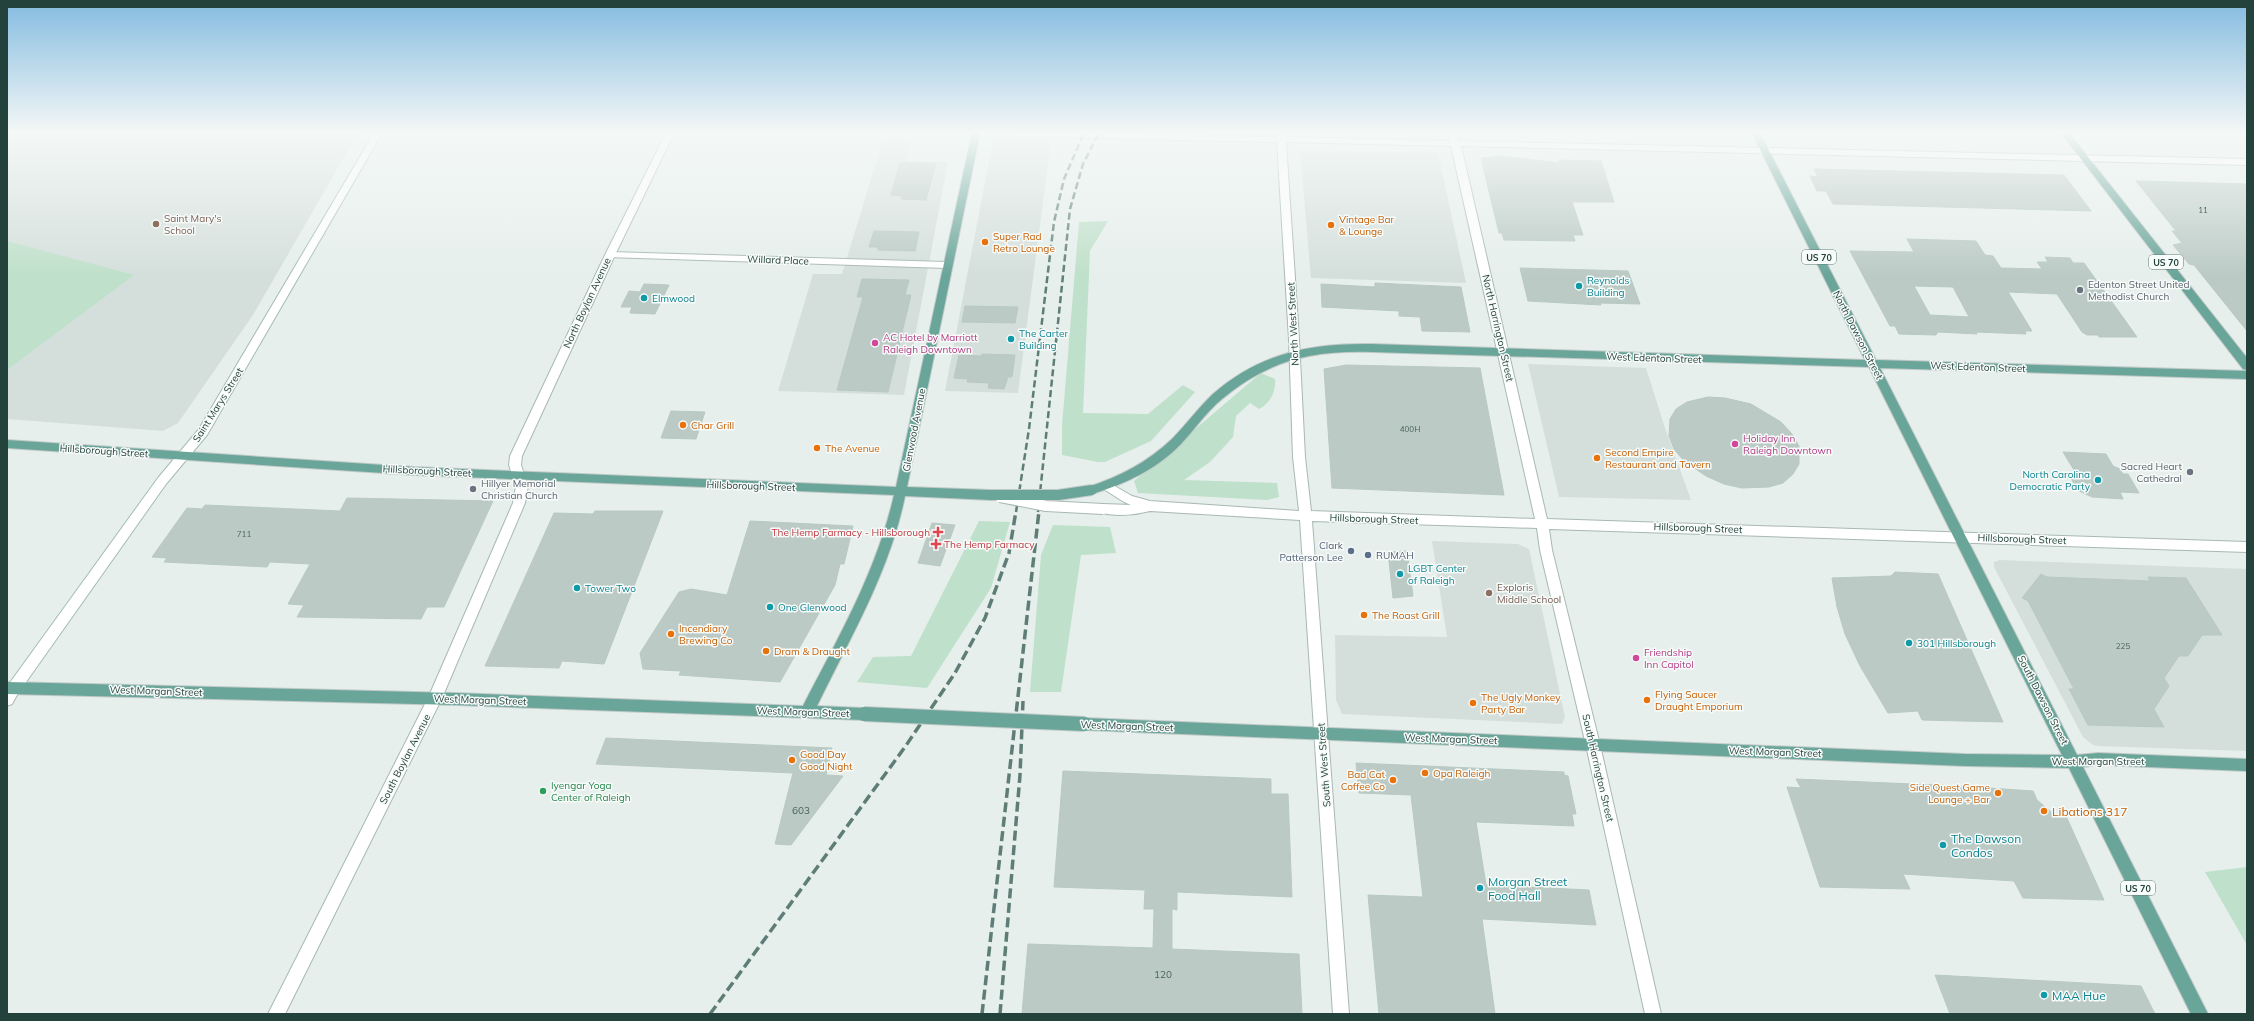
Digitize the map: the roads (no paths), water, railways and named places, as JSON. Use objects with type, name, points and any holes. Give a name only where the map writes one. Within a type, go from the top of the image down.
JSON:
[{"type":"main road","name":"Glenwood Avenue","points":[[807,712],[874,578],[887,545],[901,492],[946,265],[965,181]]},
{"type":"main road","name":"North Dawson Street","points":[[1781,181],[1961,537]]},
{"type":"main road","name":"US 70","points":[[2103,181],[2247,366]]},
{"type":"main road","name":"West Edenton Street","points":[[1106,485],[1134,472],[1161,454],[1216,398],[1236,382],[1261,368],[1295,355],[1319,349],[1340,348],[2247,375]]},
{"type":"main road","name":"Hillsborough Street","points":[[7,444],[414,471],[901,492],[1058,496],[1085,492],[1106,485]]},
{"type":"main road","name":"South Dawson Street","points":[[1961,537],[2200,1014]]},
{"type":"main road","name":"West Morgan Street","points":[[10,688],[435,698],[864,714],[1593,745],[2075,762],[2098,759],[2247,765]]},
{"type":"street","name":"Saint Marys Street","points":[[7,700],[10,688],[162,481],[203,432],[350,181]]},
{"type":"street","name":"North Boylan Avenue","points":[[518,475],[515,465],[516,456],[647,181]]},
{"type":"street","name":"North West Street","points":[[1284,181],[1295,355],[1299,457],[1306,516]]},
{"type":"street","name":"North Harrington Street","points":[[1464,181],[1542,523]]},
{"type":"street","name":"Willard Place","points":[[610,255],[946,265]]},
{"type":"street","name":"South Boylan Avenue","points":[[276,1014],[435,698],[519,503],[522,486],[518,475]]},
{"type":"street","name":"Hillsborough Street","points":[[1106,485],[1128,499],[1150,506]]},
{"type":"street","name":"Hillsborough Street","points":[[991,495],[1046,506],[1126,510],[1150,506],[1306,516],[2247,547]]},
{"type":"street","name":"South West Street","points":[[1306,516],[1341,1014]]},
{"type":"street","name":"South Harrington Street","points":[[1542,523],[1546,550],[1593,745],[1653,1014]]},
{"type":"railway","points":[[1016,512],[1029,429],[1054,222],[1064,181]]},
{"type":"railway","points":[[1038,512],[1070,209],[1078,181]]},
{"type":"railway","points":[[710,1014],[905,747],[955,673],[985,618],[1009,553],[1016,511]]},
{"type":"railway","points":[[982,1014],[1039,511]]},
{"type":"railway","points":[[1000,1014],[1020,775],[1023,701]]},
{"type":"place","name":"Saint Mary's School","points":[[156,224]]},
{"type":"place","name":"Vintage Bar & Lounge","points":[[1331,225]]},
{"type":"place","name":"Super Rad Retro Lounge","points":[[985,242]]},
{"type":"place","name":"Reynolds Building","points":[[1579,286]]},
{"type":"place","name":"Edenton Street United Methodist Church","points":[[2080,290]]},
{"type":"place","name":"Elmwood","points":[[644,298]]},
{"type":"place","name":"The Carter Building","points":[[1011,339]]},
{"type":"place","name":"AC Hotel by Marriott Raleigh Downtown","points":[[875,343]]},
{"type":"place","name":"Char Grill","points":[[683,425]]},
{"type":"place","name":"Holiday Inn Raleigh Downtown","points":[[1735,444]]},
{"type":"place","name":"The Avenue","points":[[817,448]]},
{"type":"place","name":"Second Empire Restaurant and Tavern","points":[[1597,458]]},
{"type":"place","name":"Sacred Heart Cathedral","points":[[2190,472]]},
{"type":"place","name":"North Carolina Democratic Party","points":[[2098,480]]},
{"type":"place","name":"Hillyer Memorial Christian Church","points":[[473,489]]},
{"type":"place","name":"The Hemp Farmacy - Hillsborough","points":[[938,532]]},
{"type":"place","name":"The Hemp Farmacy","points":[[936,544]]},
{"type":"place","name":"Clark Patterson Lee","points":[[1351,551]]},
{"type":"place","name":"RUMAH","points":[[1368,555]]},
{"type":"place","name":"LGBT Center of Raleigh","points":[[1400,574]]},
{"type":"place","name":"Tower Two","points":[[577,588]]},
{"type":"place","name":"Exploris Middle School","points":[[1489,593]]},
{"type":"place","name":"One Glenwood","points":[[770,607]]},
{"type":"place","name":"The Roast Grill","points":[[1364,615]]},
{"type":"place","name":"Incendiary Brewing Co","points":[[671,634]]},
{"type":"place","name":"301 Hillsborough","points":[[1909,643]]},
{"type":"place","name":"Dram & Draught","points":[[766,651]]},
{"type":"place","name":"Friendship Inn Capitol","points":[[1636,658]]},
{"type":"place","name":"Flying Saucer Draught Emporium","points":[[1647,700]]},
{"type":"place","name":"The Ugly Monkey Party Bar","points":[[1473,703]]},
{"type":"place","name":"Good Day Good Night","points":[[792,760]]},
{"type":"place","name":"Opa Raleigh","points":[[1425,773]]},
{"type":"place","name":"Bad Cat Coffee Co","points":[[1393,780]]},
{"type":"place","name":"Iyengar Yoga Center of Raleigh","points":[[543,791]]},
{"type":"place","name":"Side Quest Game Lounge + Bar","points":[[1998,793]]},
{"type":"place","name":"Libations 317","points":[[2044,811]]},
{"type":"place","name":"The Dawson Condos","points":[[1943,845]]},
{"type":"place","name":"Morgan Street Food Hall","points":[[1480,888]]},
{"type":"place","name":"MAA Hue","points":[[2044,995]]}]
